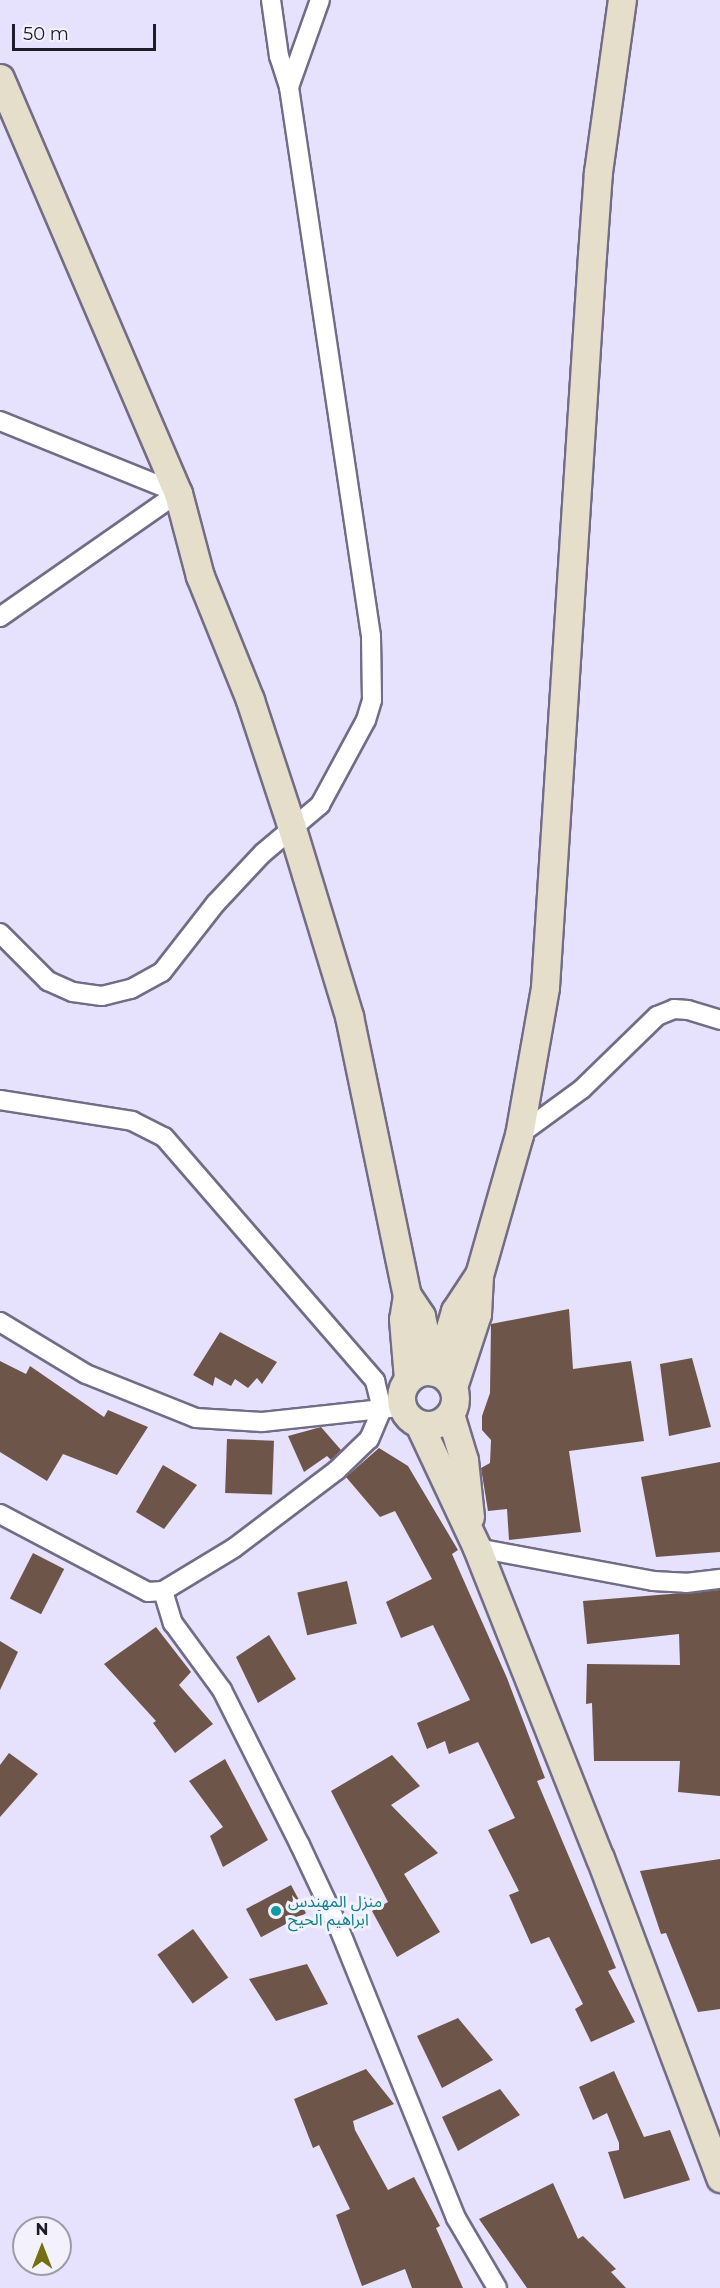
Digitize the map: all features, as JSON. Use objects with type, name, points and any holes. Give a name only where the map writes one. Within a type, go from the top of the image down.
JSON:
[{"type":"street","points":[[0,933],[48,981],[73,992],[102,996],[131,989],[162,972],[216,903],[291,825],[320,805],[344,767],[366,720],[373,673],[371,636],[289,87],[279,56],[272,0]]},
{"type":"street","points":[[289,87],[320,0]]},
{"type":"street","points":[[433,1377],[455,1311],[478,1275],[519,1135],[545,987],[591,255],[598,172],[622,0]]},
{"type":"street","points":[[0,78],[178,493],[200,576],[250,700],[291,825],[349,1016],[406,1295],[403,1319],[433,1377],[455,1398],[450,1414],[464,1460],[474,1542]]},
{"type":"street","points":[[0,421],[178,493]]},
{"type":"street","points":[[0,617],[178,493]]},
{"type":"street","points":[[519,1135],[582,1089],[657,1016],[674,1009],[688,1010],[720,1020]]},
{"type":"street","points":[[0,1100],[132,1121],[164,1137],[401,1414],[474,1542],[713,2143],[720,2178]]},
{"type":"street","points":[[0,1323],[86,1374],[196,1418],[262,1422],[401,1414],[436,1425],[450,1414]]},
{"type":"street","points":[[401,1414],[401,1389],[433,1377]]},
{"type":"street","points":[[0,1514],[148,1592],[163,1591],[234,1548],[338,1470],[369,1439],[401,1414]]},
{"type":"street","points":[[474,1542],[653,1581],[686,1583],[720,1579]]},
{"type":"street","points":[[163,1591],[173,1623],[222,1690],[300,1845],[338,1926],[456,2218],[497,2288]]},
{"type":"building","points":[[569,1309],[573,1369],[631,1361],[644,1441],[569,1451],[581,1532],[509,1540],[507,1509],[488,1511],[481,1468],[490,1463],[491,1440],[482,1430],[482,1416],[490,1393],[491,1324]]},
{"type":"building","points":[[220,1332],[277,1362],[262,1384],[257,1378],[248,1388],[235,1379],[231,1386],[215,1377],[213,1386],[193,1375]]},
{"type":"building","points":[[692,1358],[711,1427],[669,1436],[660,1364]]},
{"type":"building","points":[[0,1361],[26,1374],[30,1366],[104,1417],[108,1410],[148,1427],[117,1475],[63,1454],[47,1481],[0,1452]]},
{"type":"building","points":[[321,1427],[341,1450],[331,1460],[327,1456],[304,1472],[288,1436]]},
{"type":"building","points":[[227,1439],[274,1441],[272,1495],[225,1493]]},
{"type":"building","points":[[379,1448],[408,1466],[458,1550],[452,1554],[507,1678],[545,1778],[537,1781],[616,1968],[608,1971],[635,2022],[591,2042],[575,2009],[583,2004],[549,1937],[531,1944],[509,1895],[519,1891],[488,1830],[515,1818],[478,1742],[449,1754],[445,1741],[427,1749],[417,1723],[470,1700],[433,1625],[401,1638],[386,1602],[432,1579],[395,1511],[380,1517],[346,1477]]},
{"type":"building","points":[[720,1462],[720,1552],[656,1557],[641,1477]]},
{"type":"building","points":[[163,1465],[197,1485],[164,1529],[136,1512]]},
{"type":"building","points":[[33,1553],[64,1569],[41,1614],[10,1598]]},
{"type":"building","points":[[347,1581],[357,1624],[307,1635],[297,1592]]},
{"type":"building","points":[[720,1590],[720,1796],[678,1792],[680,1761],[594,1761],[592,1703],[586,1704],[587,1664],[680,1665],[679,1634],[587,1644],[583,1601]]},
{"type":"building","points":[[156,1627],[191,1672],[179,1685],[213,1724],[175,1753],[153,1723],[156,1721],[104,1664]]},
{"type":"building","points":[[269,1635],[296,1679],[258,1703],[236,1657]]},
{"type":"building","points":[[0,1641],[18,1652],[0,1690]]},
{"type":"building","points":[[9,1753],[38,1774],[0,1817],[0,1765]]},
{"type":"building","points":[[392,1755],[420,1786],[391,1805],[438,1853],[404,1874],[440,1932],[397,1957],[372,1911],[388,1902],[331,1791]]},
{"type":"building","points":[[225,1759],[268,1840],[223,1867],[210,1836],[223,1827],[189,1781]]},
{"type":"building","points":[[720,1859],[720,2009],[698,2012],[666,1933],[661,1934],[640,1871]]},
{"type":"building","name":"منزل المهندس ابراهيم الحيح","points":[[291,1885],[306,1913],[261,1937],[246,1909]]},
{"type":"building","points":[[193,1929],[228,1978],[193,2003],[157,1955]]},
{"type":"building","points":[[307,1964],[328,2004],[276,2021],[249,1979]]},
{"type":"building","points":[[458,2018],[493,2060],[442,2088],[417,2036]]},
{"type":"building","points":[[366,2069],[394,2104],[353,2121],[355,2130],[388,2190],[414,2177],[440,2226],[436,2228],[463,2288],[412,2288],[405,2269],[362,2286],[336,2215],[350,2209],[319,2145],[313,2148],[294,2099]]},
{"type":"building","points":[[614,2071],[644,2137],[670,2130],[690,2180],[624,2199],[608,2152],[619,2150],[619,2143],[607,2113],[593,2120],[579,2087]]},
{"type":"building","points":[[500,2089],[520,2115],[458,2151],[442,2117]]},
{"type":"building","points":[[553,2183],[578,2239],[583,2236],[616,2269],[611,2272],[626,2288],[527,2288],[479,2219]]},
{"type":"place","name":"منزل المهندس ابراهيم الحيح","points":[[276,1911]]}]
